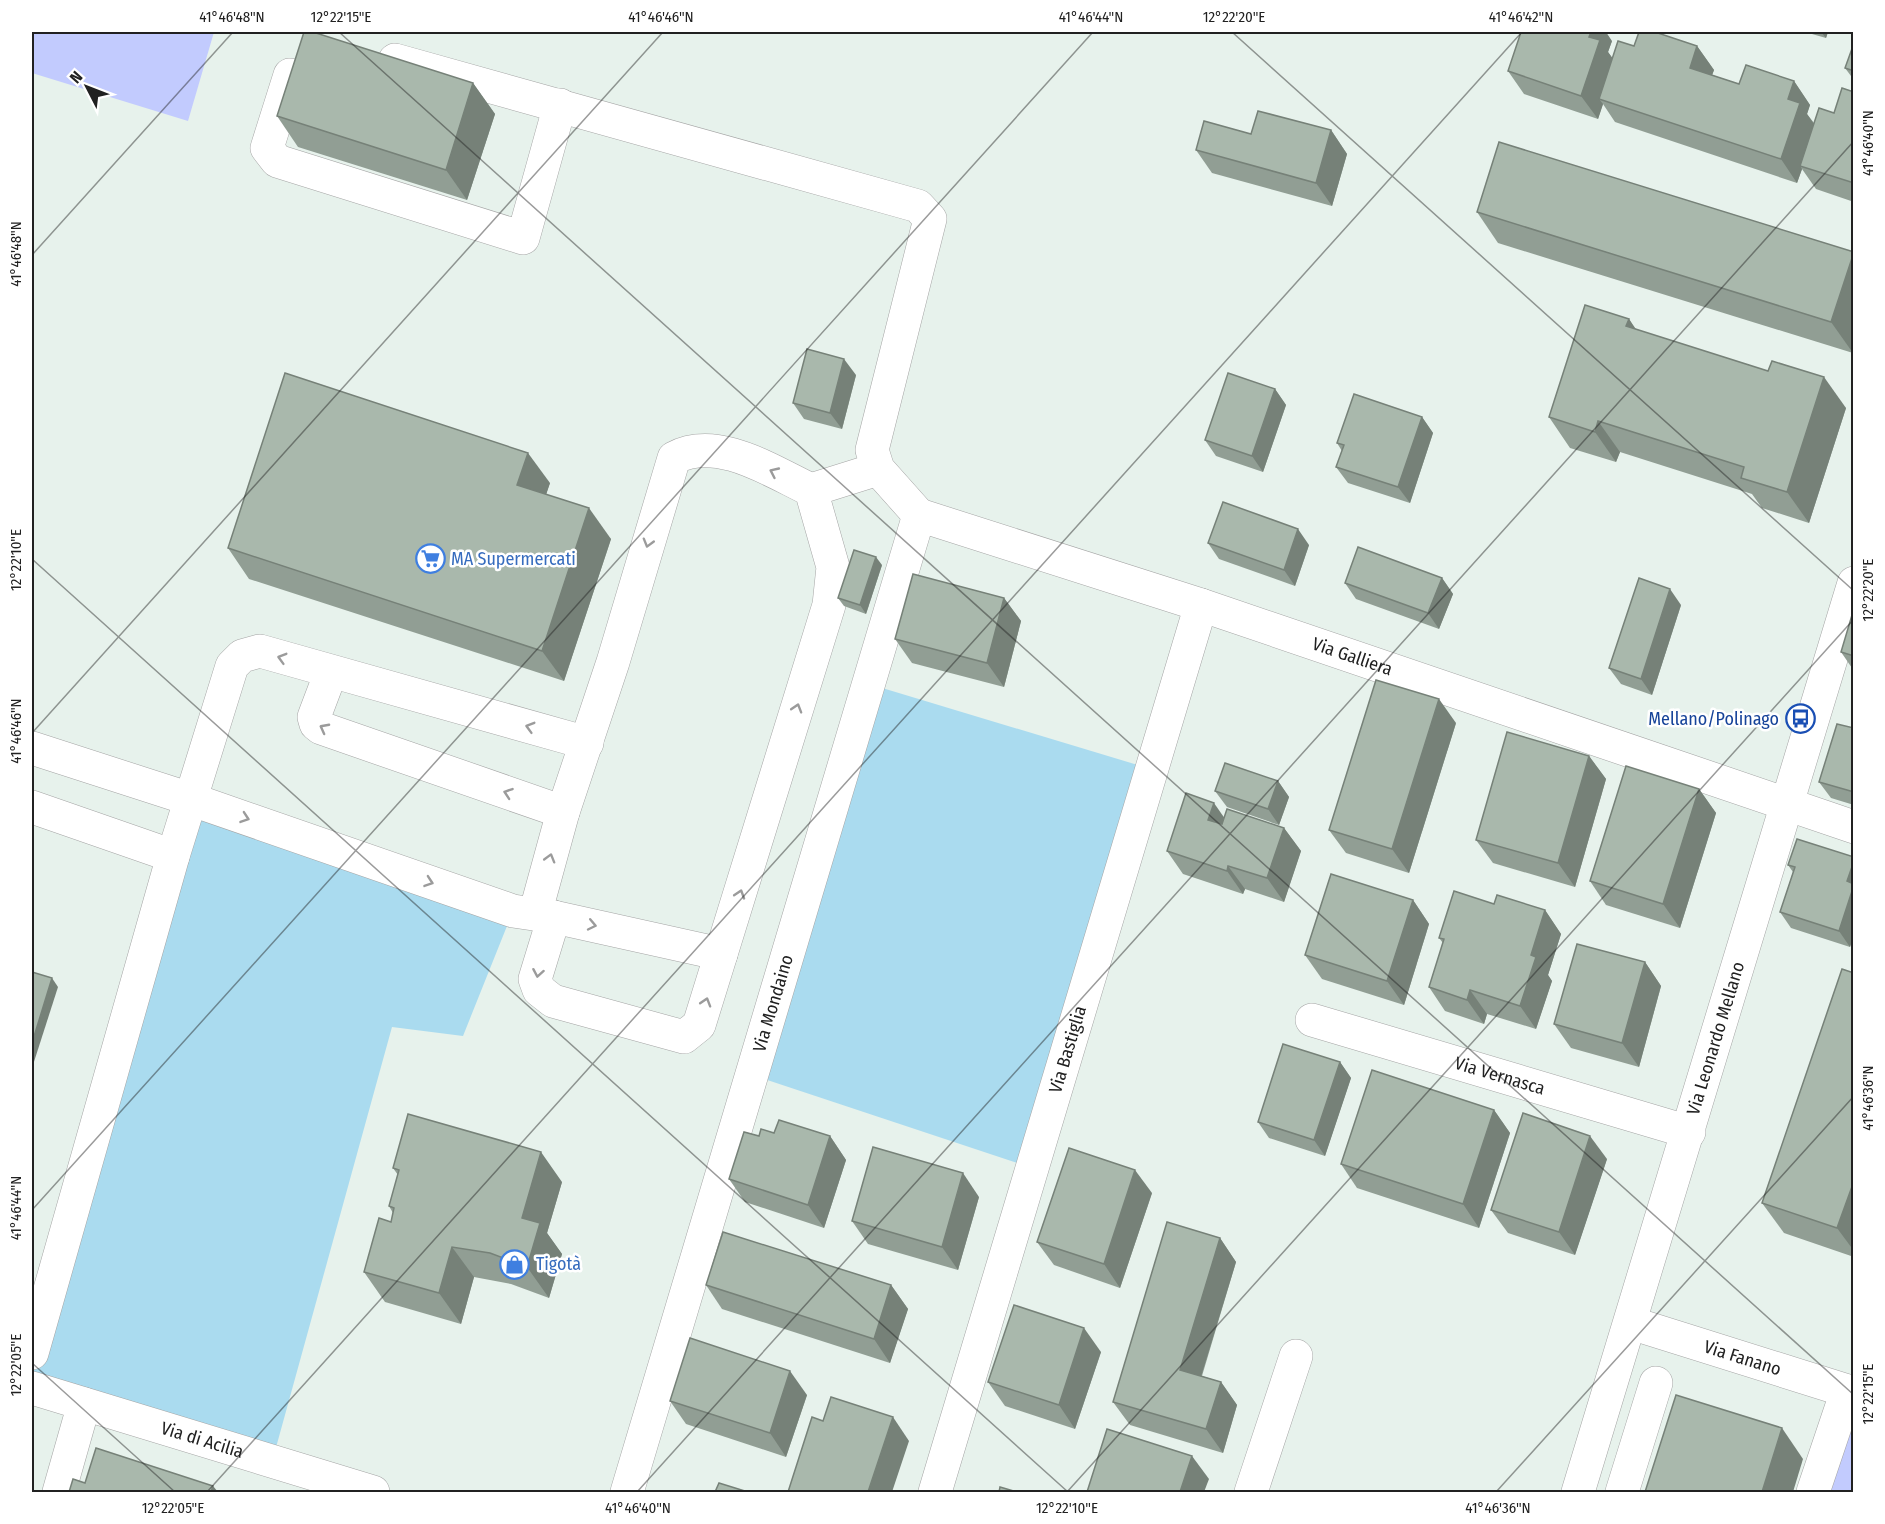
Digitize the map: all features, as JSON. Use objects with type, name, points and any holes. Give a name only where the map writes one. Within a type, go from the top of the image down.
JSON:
[{"type":"street","points":[[300,46],[267,148],[277,161],[523,238],[560,105]]},
{"type":"street","points":[[368,52],[918,206],[930,219],[872,450],[878,469],[919,515]]},
{"type":"street","points":[[811,490],[834,567],[829,605],[699,1025],[684,1037],[553,1001],[538,990],[535,979],[563,812],[587,743],[674,458],[687,451],[706,450],[746,459],[811,490],[878,469]]},
{"type":"street","name":"Via Galliera","points":[[919,515],[1201,605],[1854,827]]},
{"type":"street","name":"Via Mondaino","points":[[627,1492],[919,515]]},
{"type":"street","name":"Via Leonardo Mellano","points":[[1578,1492],[1689,1132],[1785,804],[1854,583]]},
{"type":"street","name":"Via Bastiglia","points":[[935,1492],[1201,605]]},
{"type":"street","points":[[32,1353],[173,856],[232,666],[242,656],[260,651],[587,743]]},
{"type":"street","points":[[331,672],[314,717],[316,724],[321,728],[563,812]]},
{"type":"street","points":[[32,748],[190,799],[513,911],[722,954]]},
{"type":"street","points":[[32,807],[173,856]]},
{"type":"street","name":"Via Vernasca","points":[[1312,1020],[1689,1132]]},
{"type":"street","name":"Via Fanano","points":[[1631,1323],[1850,1392]]},
{"type":"street","points":[[1251,1492],[1296,1356]]},
{"type":"street","points":[[1622,1492],[1656,1383]]},
{"type":"street","name":"Via di Acilia","points":[[32,1388],[373,1492]]},
{"type":"street","points":[[1813,1492],[1850,1392]]},
{"type":"street","points":[[59,1492],[84,1404]]},
{"type":"shaded area","points":[[32,32],[214,32],[188,121],[32,73]]},
{"type":"shaded area","points":[[869,684],[1151,769],[1032,1168],[752,1075]]},
{"type":"shaded area","points":[[190,799],[513,911],[463,1036],[392,1027],[272,1462],[32,1395],[32,1354]]},
{"type":"shaded area","points":[[1849,1429],[1853,1431],[1853,1492],[1828,1492]]},
{"type":"building","points":[[304,32],[313,32],[473,83],[446,170],[277,116]]},
{"type":"building","points":[[1521,32],[1591,32],[1589,37],[1600,40],[1581,96],[1508,71]]},
{"type":"building","points":[[1639,32],[1655,32],[1697,46],[1690,68],[1739,84],[1746,65],[1794,81],[1788,99],[1800,103],[1781,159],[1599,99],[1618,41],[1634,46]]},
{"type":"building","points":[[1854,43],[1854,71],[1845,68]]},
{"type":"building","points":[[1842,88],[1854,92],[1854,183],[1800,166],[1819,108],[1834,113]]},
{"type":"building","points":[[1258,111],[1331,130],[1316,183],[1196,150],[1204,121],[1251,134]]},
{"type":"building","points":[[1499,142],[1854,252],[1831,322],[1477,212]]},
{"type":"building","points":[[1585,305],[1629,319],[1626,326],[1768,371],[1772,361],[1824,377],[1787,492],[1741,478],[1744,467],[1598,421],[1595,432],[1549,417]]},
{"type":"building","points":[[807,349],[844,359],[830,413],[793,403]]},
{"type":"building","name":"MA Supermercati","points":[[285,373],[528,453],[517,485],[589,508],[542,651],[228,548]]},
{"type":"building","points":[[1228,373],[1275,389],[1252,456],[1205,440]]},
{"type":"building","points":[[1354,394],[1422,417],[1398,487],[1336,467],[1344,445],[1337,443]]},
{"type":"building","points":[[1223,502],[1298,529],[1284,570],[1208,543]]},
{"type":"building","points":[[1358,547],[1442,578],[1428,613],[1345,583]]},
{"type":"building","points":[[854,550],[876,557],[860,605],[838,598]]},
{"type":"building","points":[[913,574],[1004,598],[987,663],[895,639]]},
{"type":"building","points":[[1639,578],[1670,589],[1641,679],[1609,668]]},
{"type":"building","points":[[1852,615],[1854,615],[1854,656],[1841,652]]},
{"type":"building","points":[[1376,680],[1439,699],[1392,849],[1329,830]]},
{"type":"building","points":[[1837,724],[1854,728],[1854,792],[1819,782]]},
{"type":"building","points":[[1507,732],[1589,756],[1558,863],[1476,840]]},
{"type":"building","points":[[1225,763],[1278,781],[1268,809],[1215,791]]},
{"type":"building","points":[[1626,766],[1699,789],[1663,904],[1590,881]]},
{"type":"building","points":[[1186,793],[1214,803],[1208,820],[1222,824],[1227,809],[1284,828],[1267,878],[1228,866],[1227,871],[1167,851]]},
{"type":"building","points":[[1797,839],[1854,857],[1847,881],[1854,885],[1839,931],[1780,912],[1795,867],[1788,865]]},
{"type":"building","points":[[1331,874],[1413,900],[1387,981],[1305,955]]},
{"type":"building","points":[[1454,891],[1494,904],[1497,895],[1545,910],[1531,955],[1536,957],[1520,1006],[1470,990],[1467,1000],[1429,987],[1444,939],[1439,938]]},
{"type":"building","points":[[1577,944],[1645,962],[1622,1043],[1554,1024]]},
{"type":"building","points":[[1842,969],[1854,973],[1854,1181],[1837,1228],[1762,1203]]},
{"type":"building","points":[[32,972],[52,978],[32,1043]]},
{"type":"building","points":[[1283,1044],[1340,1062],[1314,1140],[1258,1122]]},
{"type":"building","points":[[1372,1070],[1494,1110],[1463,1204],[1341,1164]]},
{"type":"building","points":[[1523,1113],[1590,1136],[1559,1232],[1491,1210]]},
{"type":"building","points":[[408,1114],[541,1152],[522,1218],[540,1223],[527,1267],[490,1253],[452,1247],[439,1293],[364,1272],[379,1218],[391,1222],[394,1208],[389,1206],[399,1170],[393,1168]]},
{"type":"building","points":[[779,1120],[830,1136],[808,1205],[729,1179],[744,1132],[759,1136],[761,1129],[774,1133]]},
{"type":"building","points":[[873,1147],[963,1173],[942,1247],[852,1221]]},
{"type":"building","points":[[1069,1148],[1135,1170],[1104,1264],[1037,1242]]},
{"type":"building","points":[[1167,1222],[1220,1238],[1180,1370],[1221,1382],[1206,1429],[1113,1402]]},
{"type":"building","points":[[723,1232],[891,1285],[874,1339],[706,1285]]},
{"type":"building","points":[[1014,1305],[1084,1328],[1059,1405],[988,1382]]},
{"type":"building","points":[[690,1338],[790,1371],[770,1433],[670,1401]]},
{"type":"building","points":[[1676,1395],[1782,1428],[1762,1492],[1645,1492]]},
{"type":"building","points":[[831,1397],[893,1417],[868,1492],[788,1492],[812,1417],[823,1421]]},
{"type":"building","points":[[1107,1429],[1192,1456],[1180,1492],[1087,1492]]},
{"type":"building","points":[[96,1448],[213,1486],[211,1492],[69,1492],[73,1479],[85,1483]]},
{"type":"building","points":[[719,1483],[748,1492],[715,1492]]},
{"type":"building","points":[[1000,1487],[1017,1492],[999,1492]]},
{"type":"place","name":"MA Supermercati","points":[[430,559]]},
{"type":"place","name":"Mellano/Polinago","points":[[1800,719]]},
{"type":"place","name":"Tigotà","points":[[515,1264]]}]
